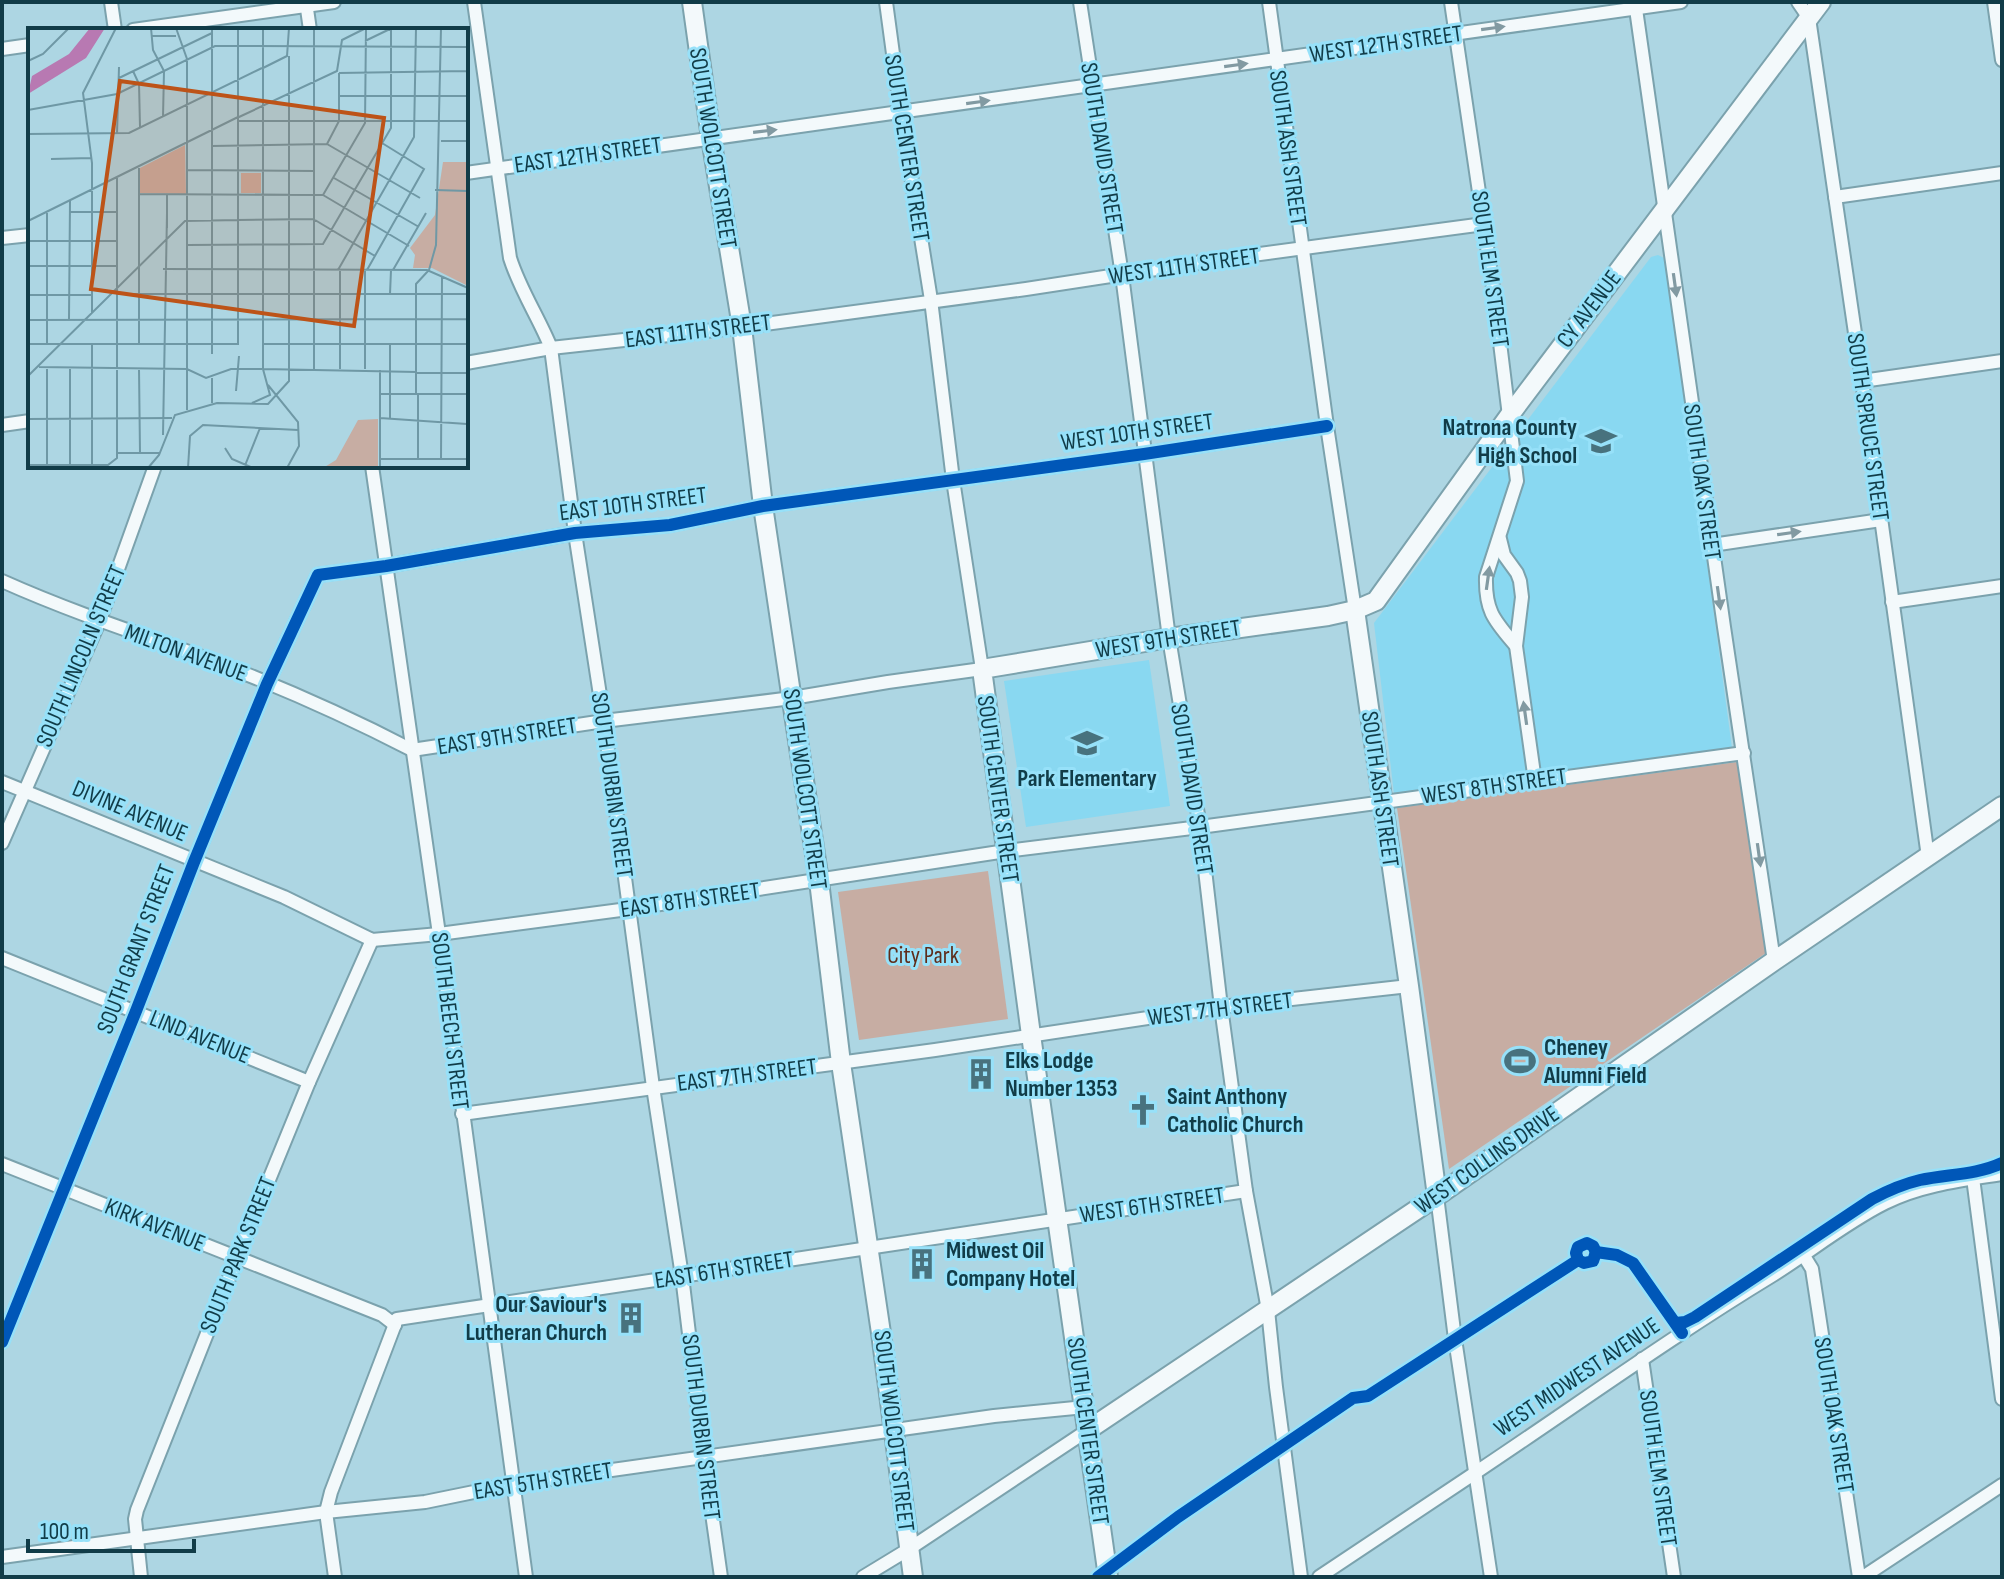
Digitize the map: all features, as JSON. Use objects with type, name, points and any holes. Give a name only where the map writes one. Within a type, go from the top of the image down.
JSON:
[{"type":"main road","name":"SOUTH WOLCOTT STREET","points":[[692,2],[742,327],[763,506],[819,881],[841,1063],[913,1577]]},
{"type":"main road","name":"CY AVENUE","points":[[1355,610],[1376,601],[1509,416],[1821,2]]},
{"type":"main road","name":"WEST 9TH STREET","points":[[982,669],[1355,610]]},
{"type":"main road","name":"SOUTH ASH STREET","points":[[1355,610],[1437,1196]]},
{"type":"main road","name":"SOUTH CENTER STREET","points":[[982,669],[1108,1577]]},
{"type":"main road","name":"WEST COLLINS DRIVE","points":[[1088,1430],[1437,1196],[2002,806]]},
{"type":"street","points":[[111,2],[115,28]]},
{"type":"street","points":[[146,28],[334,2]]},
{"type":"street","name":"SOUTH DURBIN STREET","points":[[474,2],[510,258],[515,275],[551,348],[682,1276],[721,1577]]},
{"type":"street","name":"SOUTH CENTER STREET","points":[[886,2],[982,669]]},
{"type":"street","name":"SOUTH DAVID STREET","points":[[1080,2],[1122,275],[1169,638],[1200,827],[1246,1191],[1268,1310],[1301,1577]]},
{"type":"street","name":"SOUTH ASH STREET","points":[[1269,2],[1355,610]]},
{"type":"street","name":"SOUTH ELM STREET","points":[[1451,2],[1517,481],[1486,577],[1486,588],[1493,619],[1516,646]]},
{"type":"street","name":"WEST 12TH STREET","points":[[901,113],[1456,34],[1635,5],[1681,2]]},
{"type":"street","name":"SOUTH SPRUCE STREET","points":[[1798,2],[1809,18],[1928,857]]},
{"type":"street","points":[[1994,2],[2002,60]]},
{"type":"street","points":[[306,4],[310,28]]},
{"type":"street","name":"SOUTH OAK STREET","points":[[1635,5],[1774,961]]},
{"type":"street","points":[[2,49],[28,45]]},
{"type":"street","name":"EAST 12TH STREET","points":[[468,173],[901,113]]},
{"type":"street","points":[[1835,197],[2002,173]]},
{"type":"street","name":"WEST 11TH STREET","points":[[931,300],[1484,224]]},
{"type":"street","points":[[2,238],[28,235]]},
{"type":"street","name":"EAST 11TH STREET","points":[[468,363],[551,348],[742,327],[931,300]]},
{"type":"street","points":[[1862,381],[2002,361]]},
{"type":"street","points":[[2,425],[28,421]]},
{"type":"street","name":"WEST 10TH STREET","points":[[953,480],[1327,426]]},
{"type":"street","name":"SOUTH LINCOLN STREET","points":[[2,843],[99,622],[154,468]]},
{"type":"street","name":"SOUTH BEECH STREET","points":[[372,468],[526,1577]]},
{"type":"street","name":"EAST 10TH STREET","points":[[318,575],[575,533],[670,525],[763,506],[953,480]]},
{"type":"street","points":[[1712,545],[1881,520]]},
{"type":"street","points":[[1499,535],[1504,555],[1520,581],[1522,597],[1516,646],[1535,781]]},
{"type":"street","name":"SOUTH GRANT STREET","points":[[2,1342],[267,684],[318,575]]},
{"type":"street","name":"MILTON AVENUE","points":[[2,581],[99,622],[180,649],[351,718],[412,750]]},
{"type":"street","points":[[1892,602],[2002,586]]},
{"type":"street","name":"EAST 9TH STREET","points":[[412,750],[982,669]]},
{"type":"street","name":"WEST 8TH STREET","points":[[1006,851],[1744,753]]},
{"type":"street","name":"DIVINE AVENUE","points":[[2,782],[284,897],[372,940]]},
{"type":"street","name":"EAST 8TH STREET","points":[[372,940],[628,909],[1006,851]]},
{"type":"street","name":"SOUTH PARK STREET","points":[[141,1577],[136,1538],[137,1510],[309,1082],[372,940]]},
{"type":"street","name":"LIND AVENUE","points":[[2,958],[309,1082]]},
{"type":"street","name":"WEST 7TH STREET","points":[[1031,1035],[1221,1007],[1409,986]]},
{"type":"street","name":"EAST 7TH STREET","points":[[462,1114],[1031,1035]]},
{"type":"street","name":"KIRK AVENUE","points":[[2,1164],[382,1315],[395,1325]]},
{"type":"street","name":"WEST MIDWEST AVENUE","points":[[1319,1577],[1642,1359],[1885,1203],[1919,1190],[2002,1174]]},
{"type":"street","points":[[1973,1178],[2002,1399]]},
{"type":"street","name":"WEST 6TH STREET","points":[[1058,1218],[1246,1191]]},
{"type":"street","name":"SOUTH ASH STREET","points":[[1437,1196],[1491,1577]]},
{"type":"street","name":"EAST 6TH STREET","points":[[395,1325],[397,1319],[1058,1218]]},
{"type":"street","name":"SOUTH OAK STREET","points":[[1804,1256],[1812,1269],[1861,1577]]},
{"type":"street","points":[[335,1577],[326,1512],[395,1325]]},
{"type":"street","name":"SOUTH ELM STREET","points":[[1642,1359],[1674,1577]]},
{"type":"street","name":"EAST 5TH STREET","points":[[2,1557],[326,1512],[425,1502],[513,1484],[994,1416],[1085,1407]]},
{"type":"street","points":[[863,1577],[1088,1430]]},
{"type":"street","points":[[1861,1577],[2002,1485]]},
{"type":"shaded area","name":"Natrona County High School","points":[[1658,255],[1666,259],[1732,748],[1394,794],[1374,623],[1651,257]]},
{"type":"shaded area","name":"Park Elementary","points":[[1149,660],[1170,806],[1026,827],[1004,681]]},
{"type":"green space","name":"Cheney Alumni Field","points":[[1737,762],[1766,953],[1449,1169],[1397,808]]},
{"type":"green space","name":"City Park","points":[[988,871],[1008,1019],[859,1040],[838,892]]},
{"type":"cycle path","points":[[2,1342],[267,684],[318,575],[575,533],[670,525],[763,506],[1327,426]]},
{"type":"cycle path","points":[[1676,1323],[1695,1317],[1883,1193],[1920,1180],[1972,1172],[2002,1163]]},
{"type":"cycle path","points":[[1578,1260],[1578,1247],[1587,1243],[1596,1252],[1617,1255],[1633,1263],[1682,1333]]},
{"type":"cycle path","points":[[1098,1577],[1178,1517],[1353,1398],[1368,1396],[1578,1260],[1584,1263],[1593,1261],[1596,1252]]},
{"type":"place","name":"Natrona County High School","points":[[1601,441]]},
{"type":"place","name":"Park Elementary","points":[[1087,743]]},
{"type":"place","name":"Cheney Alumni Field","points":[[1520,1061]]},
{"type":"place","name":"Elks Lodge Number 1353","points":[[981,1074]]},
{"type":"place","name":"Saint Anthony Catholic Church","points":[[1143,1110]]},
{"type":"place","name":"Midwest Oil Company Hotel","points":[[922,1264]]},
{"type":"place","name":"Our Saviour's Lutheran Church","points":[[631,1318]]}]
